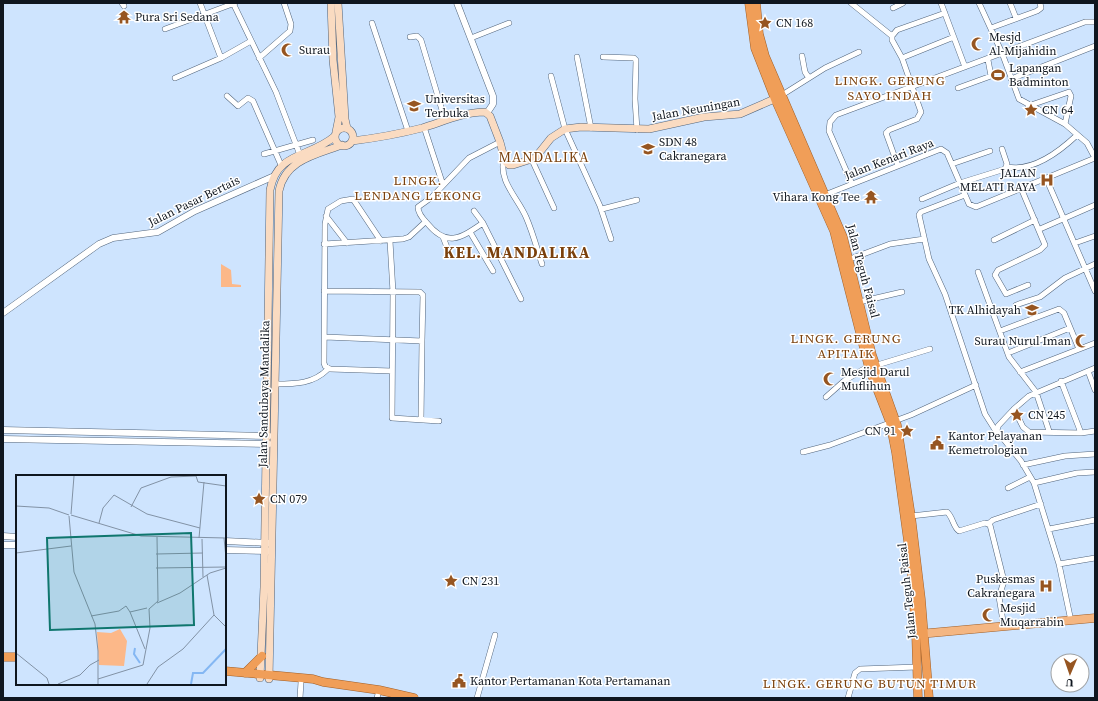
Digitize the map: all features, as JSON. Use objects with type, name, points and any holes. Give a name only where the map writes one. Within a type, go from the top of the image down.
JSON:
[{"type":"highway","name":"Jalan Teguh Faisal","points":[[749,3],[755,48],[843,237],[850,259],[860,302],[872,367]]},
{"type":"highway","name":"Jalan Teguh Faisal","points":[[756,3],[760,43],[779,97]]},
{"type":"highway","name":"Jalan Teguh Faisal","points":[[823,196],[840,248],[872,367],[893,421],[912,516],[920,634],[917,667],[918,698]]},
{"type":"highway","name":"Jalan Teguh Faisal","points":[[893,421],[929,698]]},
{"type":"highway","points":[[3,656],[16,657]]},
{"type":"highway","points":[[245,673],[262,656]]},
{"type":"highway","points":[[226,671],[260,676]]},
{"type":"highway","points":[[226,675],[313,679],[378,694],[414,698]]},
{"type":"highway","points":[[270,677],[300,682],[323,682]]},
{"type":"main road","points":[[331,3],[333,60],[339,118],[336,134],[338,143],[342,145],[350,144],[352,141],[379,138],[424,127],[445,120],[487,112],[500,142],[504,159],[507,164],[511,165],[532,160],[552,138],[566,129]]},
{"type":"main road","points":[[338,3],[345,120],[347,128],[353,134],[352,141]]},
{"type":"main road","name":"Jalan Neuningan","points":[[566,129],[591,128],[637,130],[655,128],[704,117],[736,115],[779,97]]},
{"type":"main road","points":[[269,543],[267,436],[272,294],[270,223],[272,177],[281,164],[324,144],[336,134],[339,129],[347,128]]},
{"type":"main road","name":"Jalan Sandubaya Mandalika","points":[[270,677],[269,543],[275,444],[272,294],[279,191],[281,180],[286,172],[298,163],[342,145]]},
{"type":"main road","points":[[270,223],[278,223]]},
{"type":"main road","points":[[260,676],[269,551]]},
{"type":"main road","points":[[920,634],[1095,618]]},
{"type":"street","points":[[200,3],[221,58]]},
{"type":"street","points":[[165,29],[234,3],[276,92],[300,155]]},
{"type":"street","points":[[259,58],[290,31],[291,24],[284,3]]},
{"type":"street","points":[[457,3],[494,96],[493,104],[487,112]]},
{"type":"street","points":[[851,3],[892,36],[892,40],[902,58],[920,108],[919,116],[886,133],[898,166]]},
{"type":"street","points":[[893,8],[903,3]]},
{"type":"street","points":[[941,3],[964,67]]},
{"type":"street","points":[[979,3],[1002,53],[1019,99],[1028,106],[1065,124],[1087,143],[1095,158]]},
{"type":"street","points":[[1010,3],[1016,18]]},
{"type":"street","points":[[991,28],[1041,9],[1040,3]]},
{"type":"street","points":[[892,36],[897,30],[945,13]]},
{"type":"street","points":[[852,184],[830,133],[829,126],[831,120],[836,115],[913,88],[964,67],[988,60],[1002,53],[1085,22],[1095,23]]},
{"type":"street","points":[[372,23],[408,131]]},
{"type":"street","points":[[472,38],[510,23]]},
{"type":"street","points":[[410,37],[417,36],[421,40],[445,120]]},
{"type":"street","points":[[902,58],[954,37]]},
{"type":"street","points":[[175,78],[221,58],[251,41]]},
{"type":"street","points":[[1011,79],[1095,46]]},
{"type":"street","points":[[779,97],[836,62],[859,52]]},
{"type":"street","points":[[802,56],[805,72],[809,78]]},
{"type":"street","points":[[577,57],[591,128]]},
{"type":"street","points":[[603,57],[634,58],[636,60],[635,99],[637,130]]},
{"type":"street","points":[[958,88],[991,76],[988,60]]},
{"type":"street","points":[[551,76],[566,129],[602,209],[611,239]]},
{"type":"street","points":[[1028,106],[1069,92],[1071,96],[1065,124]]},
{"type":"street","points":[[228,96],[238,106],[250,98],[274,152],[281,164]]},
{"type":"street","points":[[424,127],[443,186]]},
{"type":"street","points":[[922,199],[1007,167],[1023,167],[1045,159],[1059,151],[1077,135]]},
{"type":"street","points":[[264,154],[313,140]]},
{"type":"street","points":[[450,255],[443,237],[429,226],[420,214],[418,207],[443,186],[472,155],[500,142]]},
{"type":"street","name":"Jalan Kenari Raya","points":[[823,196],[940,149],[947,153],[969,205],[976,207],[1095,158]]},
{"type":"street","points":[[1002,149],[1007,167]]},
{"type":"street","points":[[952,164],[990,151]]},
{"type":"street","points":[[504,159],[503,169],[506,181],[525,215],[542,264]]},
{"type":"street","points":[[532,160],[554,208]]},
{"type":"street","name":"Jalan Pasar Bertais","points":[[3,313],[99,244],[113,238],[158,232],[195,211],[272,177]]},
{"type":"street","points":[[1046,178],[1095,291]]},
{"type":"street","points":[[1021,188],[1040,229],[1045,242],[1044,247],[996,272],[996,276],[1006,294],[1028,285]]},
{"type":"street","points":[[965,194],[920,212],[919,215],[924,239],[929,259],[946,294],[987,418],[1023,465],[1034,484],[1059,564],[1071,621]]},
{"type":"street","points":[[328,369],[324,363],[324,244],[328,209],[333,204],[345,199],[353,199],[381,241]]},
{"type":"street","points":[[602,209],[637,200]]},
{"type":"street","points":[[1040,229],[1095,205]]},
{"type":"street","points":[[474,211],[483,223],[521,299]]},
{"type":"street","points":[[326,216],[347,243]]},
{"type":"street","points":[[994,240],[1035,220]]},
{"type":"street","points":[[443,237],[458,238],[483,223]]},
{"type":"street","points":[[324,244],[390,241],[410,237],[423,224]]},
{"type":"street","points":[[470,232],[493,271]]},
{"type":"street","points":[[1075,243],[1095,236]]},
{"type":"street","points":[[850,259],[890,244],[924,239]]},
{"type":"street","points":[[390,241],[393,292],[392,418],[439,421]]},
{"type":"street","points":[[1016,305],[1040,297],[1065,278],[1095,264]]},
{"type":"street","points":[[978,272],[1008,353],[1020,372],[1036,392],[1049,431]]},
{"type":"street","points":[[324,291],[418,292],[423,294],[420,420]]},
{"type":"street","points":[[860,302],[902,292]]},
{"type":"street","points":[[1000,331],[1056,309],[1063,311],[1079,349]]},
{"type":"street","points":[[1008,353],[1070,328]]},
{"type":"street","points":[[325,337],[422,341]]},
{"type":"street","points":[[1020,372],[1095,343]]},
{"type":"street","points":[[826,397],[844,381],[872,367],[930,349]]},
{"type":"street","points":[[997,433],[998,426],[1024,399],[1061,381],[1095,368]]},
{"type":"street","points":[[275,384],[303,383],[313,380],[328,369],[392,371]]},
{"type":"street","points":[[1088,371],[1095,390]]},
{"type":"street","points":[[1061,381],[1081,433]]},
{"type":"street","points":[[803,452],[830,445],[893,421],[976,385]]},
{"type":"street","points":[[1014,408],[1026,430],[1033,432],[1062,431],[1081,433],[1095,431]]},
{"type":"street","points":[[3,430],[275,436]]},
{"type":"street","points":[[3,439],[275,444]]},
{"type":"street","points":[[1023,465],[1065,456],[1095,454]]},
{"type":"street","points":[[1034,484],[1077,473],[1095,472]]},
{"type":"street","points":[[1008,488],[1030,477]]},
{"type":"street","points":[[912,516],[948,513],[956,529],[959,531],[988,524],[993,520],[1041,504]]},
{"type":"street","points":[[1049,529],[1095,520]]},
{"type":"street","points":[[988,524],[991,526],[1004,581],[999,597],[1004,627]]},
{"type":"street","points":[[3,536],[16,537]]},
{"type":"street","points":[[226,541],[269,543]]},
{"type":"street","points":[[3,545],[16,545]]},
{"type":"street","points":[[226,550],[269,551]]},
{"type":"street","points":[[1059,564],[1095,558]]},
{"type":"street","points":[[477,698],[495,635]]},
{"type":"street","points":[[848,698],[855,673],[861,668],[917,667]]},
{"type":"street","points":[[300,682],[300,698]]},
{"type":"shaded area","points":[[221,264],[231,270],[232,284],[241,285],[241,287],[221,287]]},
{"type":"place","name":"Pura Sri Sedana","points":[[124,17]]},
{"type":"place","name":"CN 168","points":[[765,23]]},
{"type":"place","name":"Mesjd Al-Mijahidin","points":[[978,44]]},
{"type":"place","name":"Surau","points":[[288,50]]},
{"type":"place","name":"Lapangan Badminton","points":[[998,75]]},
{"type":"place","name":"Universitas Terbuka","points":[[414,106]]},
{"type":"place","name":"CN 64","points":[[1031,110]]},
{"type":"place","name":"SDN 48 Cakranegara","points":[[648,149]]},
{"type":"place","name":"JALAN MELATI RAYA","points":[[1047,180]]},
{"type":"place","name":"Vihara Kong Tee","points":[[871,197]]},
{"type":"place","name":"TK Alhidayah","points":[[1032,310]]},
{"type":"place","name":"Surau Nurul Iman","points":[[1082,341]]},
{"type":"place","name":"Mesjid Darul Muflihun","points":[[830,379]]},
{"type":"place","name":"CN 245","points":[[1017,415]]},
{"type":"place","name":"CN 91","points":[[907,431]]},
{"type":"place","name":"Kantor Pelayanan Kemetrologian","points":[[937,443]]},
{"type":"place","name":"CN 079","points":[[259,499]]},
{"type":"place","name":"CN 231","points":[[451,581]]},
{"type":"place","name":"Puskesmas Cakranegara","points":[[1046,586]]},
{"type":"place","name":"Mesjid Muqarrabin","points":[[989,615]]},
{"type":"place","name":"Kantor Pertamanan Kota Pertamanan","points":[[459,681]]},
{"type":"district","name":"LINGK. GERUNG SAYO INDAH","points":[[890,88]]},
{"type":"district","name":"MANDALIKA","points":[[544,157]]},
{"type":"district","name":"LINGK. LENDANG LEKONG","points":[[418,188]]},
{"type":"district","name":"KEL. MANDALIKA","points":[[517,252]]},
{"type":"district","name":"LINGK. GERUNG APITAIK","points":[[846,346]]},
{"type":"district","name":"LINGK. GERUNG BUTUN TIMUR","points":[[870,683]]}]
